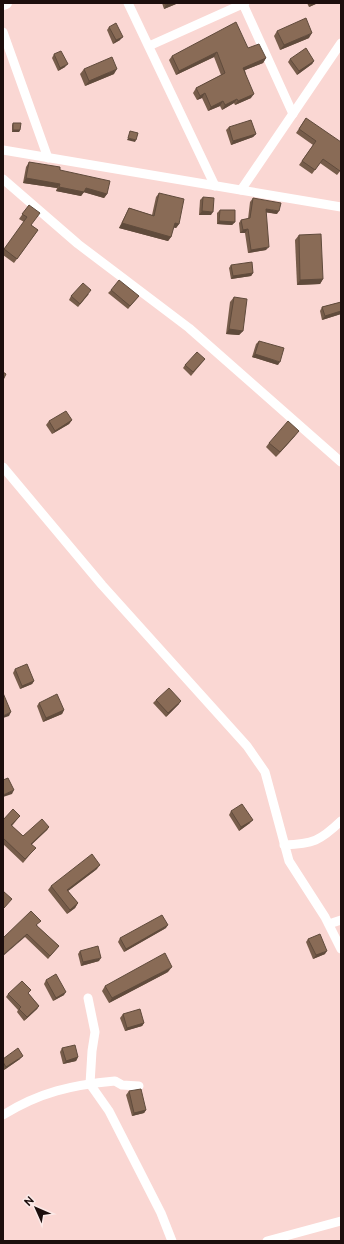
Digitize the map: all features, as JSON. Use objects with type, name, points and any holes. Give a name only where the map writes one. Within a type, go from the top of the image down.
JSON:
[{"type":"street","points":[[128,3],[216,186]]},
{"type":"street","points":[[149,46],[244,3],[293,114]]},
{"type":"street","points":[[3,32],[48,158]]},
{"type":"street","points":[[241,190],[341,42]]},
{"type":"street","points":[[3,150],[341,207]]},
{"type":"street","points":[[3,179],[78,244],[189,328],[341,462]]},
{"type":"street","points":[[3,467],[102,585],[247,746],[265,772],[289,861],[329,924],[341,949]]},
{"type":"street","points":[[284,845],[309,844],[328,834],[341,820]]},
{"type":"street","points":[[329,924],[341,920]]},
{"type":"street","points":[[88,998],[95,1032],[90,1084],[109,1111],[162,1213],[172,1241]]},
{"type":"street","points":[[3,1115],[25,1102],[56,1089],[115,1081],[122,1085],[139,1086]]},
{"type":"street","points":[[267,1241],[341,1221]]},
{"type":"building","points":[[306,18],[312,33],[284,45],[277,31]]},
{"type":"building","points":[[236,22],[248,48],[259,44],[266,58],[243,68],[254,94],[238,101],[237,99],[225,105],[223,101],[211,107],[205,93],[200,96],[196,88],[225,73],[217,52],[179,71],[172,56]]},
{"type":"building","points":[[116,23],[123,37],[116,40],[109,27]]},
{"type":"building","points":[[306,48],[314,61],[299,71],[290,59]]},
{"type":"building","points":[[61,51],[68,64],[60,68],[54,54]]},
{"type":"building","points":[[112,57],[117,69],[89,81],[84,69]]},
{"type":"building","points":[[306,118],[341,142],[340,171],[323,159],[315,170],[302,161],[316,141],[299,129]]},
{"type":"building","points":[[251,120],[256,134],[233,141],[229,127]]},
{"type":"building","points":[[13,123],[21,123],[20,130],[13,130]]},
{"type":"building","points":[[130,131],[138,133],[136,140],[128,138]]},
{"type":"building","points":[[29,162],[60,167],[60,170],[110,181],[107,194],[86,188],[84,192],[59,187],[60,184],[26,178]]},
{"type":"building","points":[[159,193],[184,199],[179,224],[175,223],[171,237],[122,223],[129,208],[154,216]]},
{"type":"building","points":[[203,197],[214,198],[213,212],[202,211]]},
{"type":"building","points":[[253,198],[281,203],[279,211],[266,209],[269,247],[251,250],[248,229],[243,230],[241,220],[250,218]]},
{"type":"building","points":[[29,205],[40,213],[31,225],[38,230],[17,259],[4,249],[27,217],[22,214]]},
{"type":"building","points":[[220,210],[235,210],[235,222],[219,221]]},
{"type":"building","points":[[321,234],[323,279],[300,280],[299,235]]},
{"type":"building","points":[[252,262],[253,273],[233,276],[231,265]]},
{"type":"building","points":[[119,280],[139,296],[130,306],[111,290]]},
{"type":"building","points":[[83,283],[91,290],[80,304],[71,296]]},
{"type":"building","points":[[234,297],[247,299],[243,331],[229,329]]},
{"type":"building","points":[[341,302],[341,311],[325,316],[322,307]]},
{"type":"building","points":[[259,341],[284,348],[280,362],[255,354]]},
{"type":"building","points":[[197,352],[205,359],[193,372],[185,365]]},
{"type":"building","points":[[3,372],[6,374],[3,380]]},
{"type":"building","points":[[66,411],[72,420],[55,431],[49,421]]},
{"type":"building","points":[[288,421],[299,431],[280,452],[269,443]]},
{"type":"building","points":[[27,664],[34,681],[22,686],[15,669]]},
{"type":"building","points":[[169,688],[181,701],[168,713],[156,700]]},
{"type":"building","points":[[3,693],[11,712],[3,716]]},
{"type":"building","points":[[57,694],[64,710],[46,718],[39,703]]},
{"type":"building","points":[[8,778],[14,790],[3,795],[3,780]]},
{"type":"building","points":[[242,804],[253,820],[241,827],[231,811]]},
{"type":"building","points":[[13,809],[20,816],[11,825],[23,836],[42,819],[49,827],[31,844],[36,848],[25,859],[3,838],[3,820]]},
{"type":"building","points":[[92,854],[100,865],[67,890],[78,903],[70,910],[51,886]]},
{"type":"building","points":[[3,891],[12,899],[4,908],[3,907]]},
{"type":"building","points":[[31,911],[41,921],[36,925],[59,946],[50,956],[27,934],[3,955],[3,938]]},
{"type":"building","points":[[162,915],[168,925],[126,949],[120,938]]},
{"type":"building","points":[[320,934],[327,951],[316,955],[308,939]]},
{"type":"building","points":[[98,946],[101,958],[83,962],[80,951]]},
{"type":"building","points":[[165,953],[172,967],[112,998],[105,986]]},
{"type":"building","points":[[56,974],[66,992],[56,998],[46,980]]},
{"type":"building","points":[[22,981],[31,990],[28,993],[39,1006],[27,1017],[19,1009],[21,1007],[8,994]]},
{"type":"building","points":[[140,1009],[144,1023],[127,1028],[123,1014]]},
{"type":"building","points":[[75,1045],[78,1057],[66,1061],[62,1048]]},
{"type":"building","points":[[18,1048],[23,1056],[6,1067],[3,1059]]},
{"type":"building","points":[[141,1089],[146,1110],[134,1113],[129,1091]]}]
